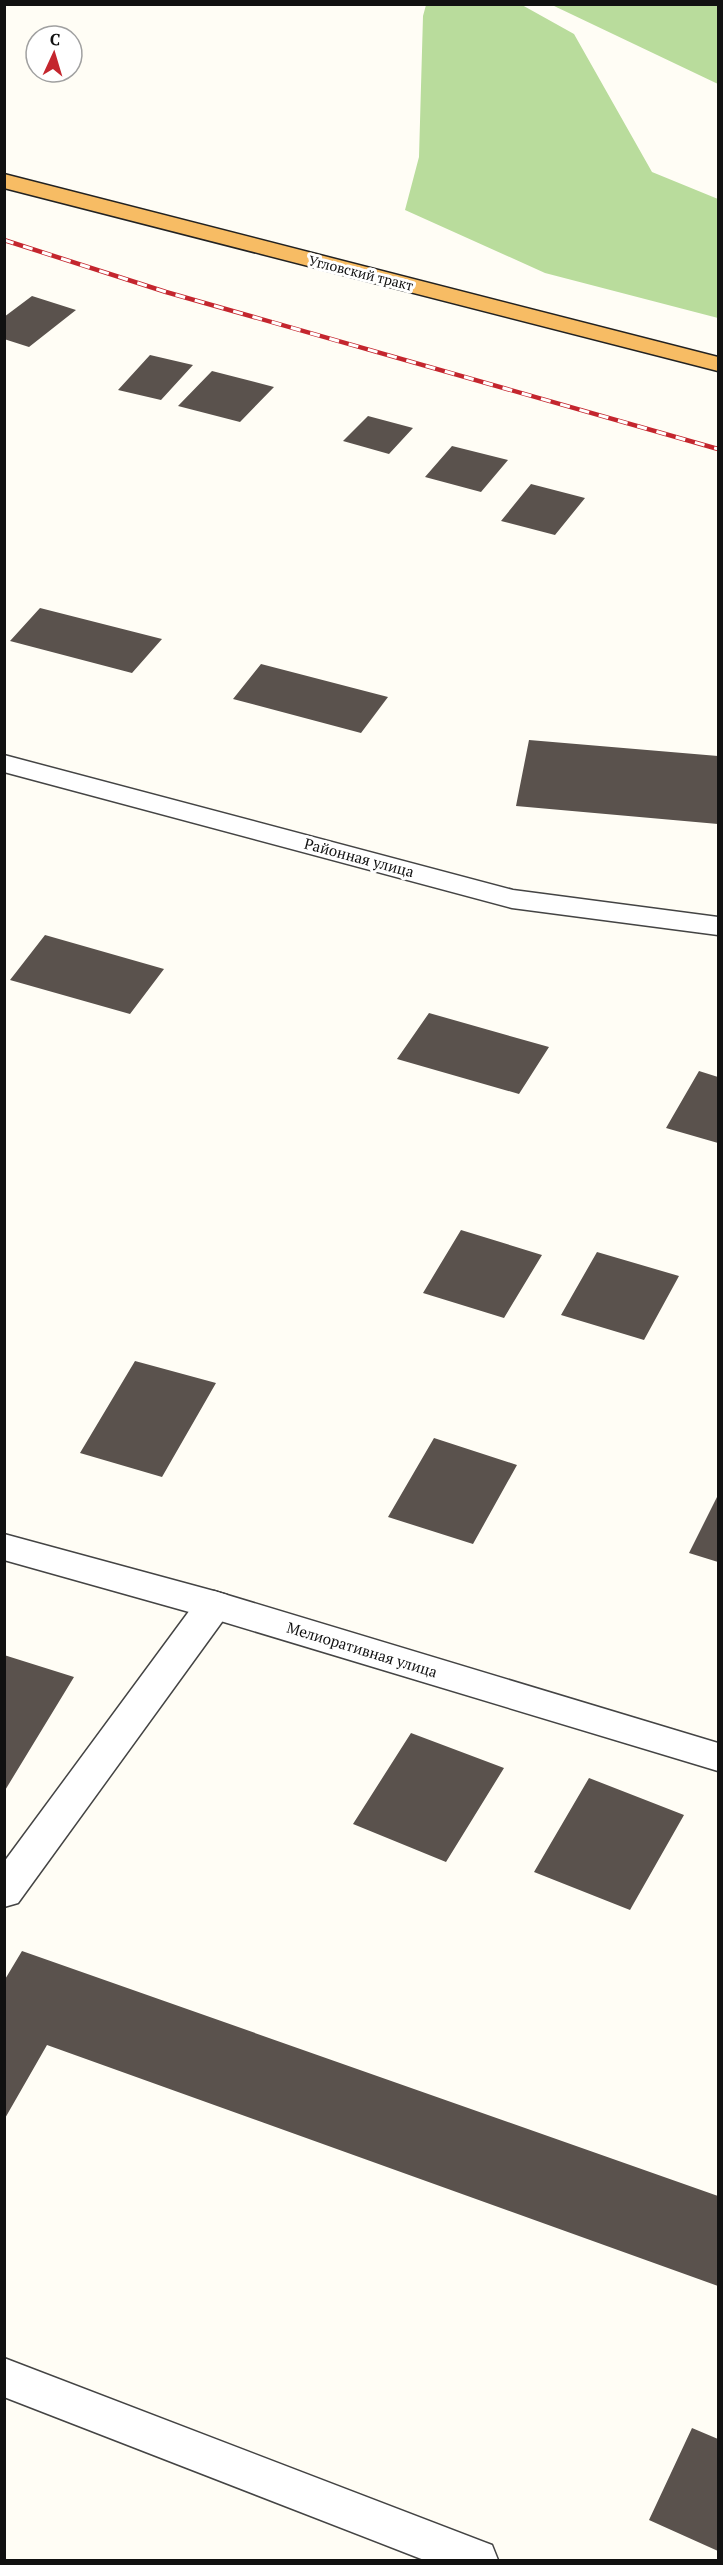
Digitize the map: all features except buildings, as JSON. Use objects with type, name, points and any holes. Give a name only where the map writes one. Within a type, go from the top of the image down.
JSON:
[{"type":"highway","name":"Угловский тракт","points":[[4,181],[718,364]]},
{"type":"street","name":"Районная улица","points":[[4,763],[512,899],[718,926]]},
{"type":"street","name":"Мелиоративная улица","points":[[4,1546],[214,1605],[718,1757]]},
{"type":"street","points":[[4,1892],[214,1605]]},
{"type":"street","points":[[4,2377],[476,2560]]},
{"type":"green space","points":[[426,5],[522,5],[574,34],[652,172],[718,199],[718,318],[545,273],[405,210],[419,157],[423,16]]},
{"type":"green space","points":[[552,5],[718,5],[718,84]]},
{"type":"railway","points":[[4,240],[166,292],[718,449]]}]
